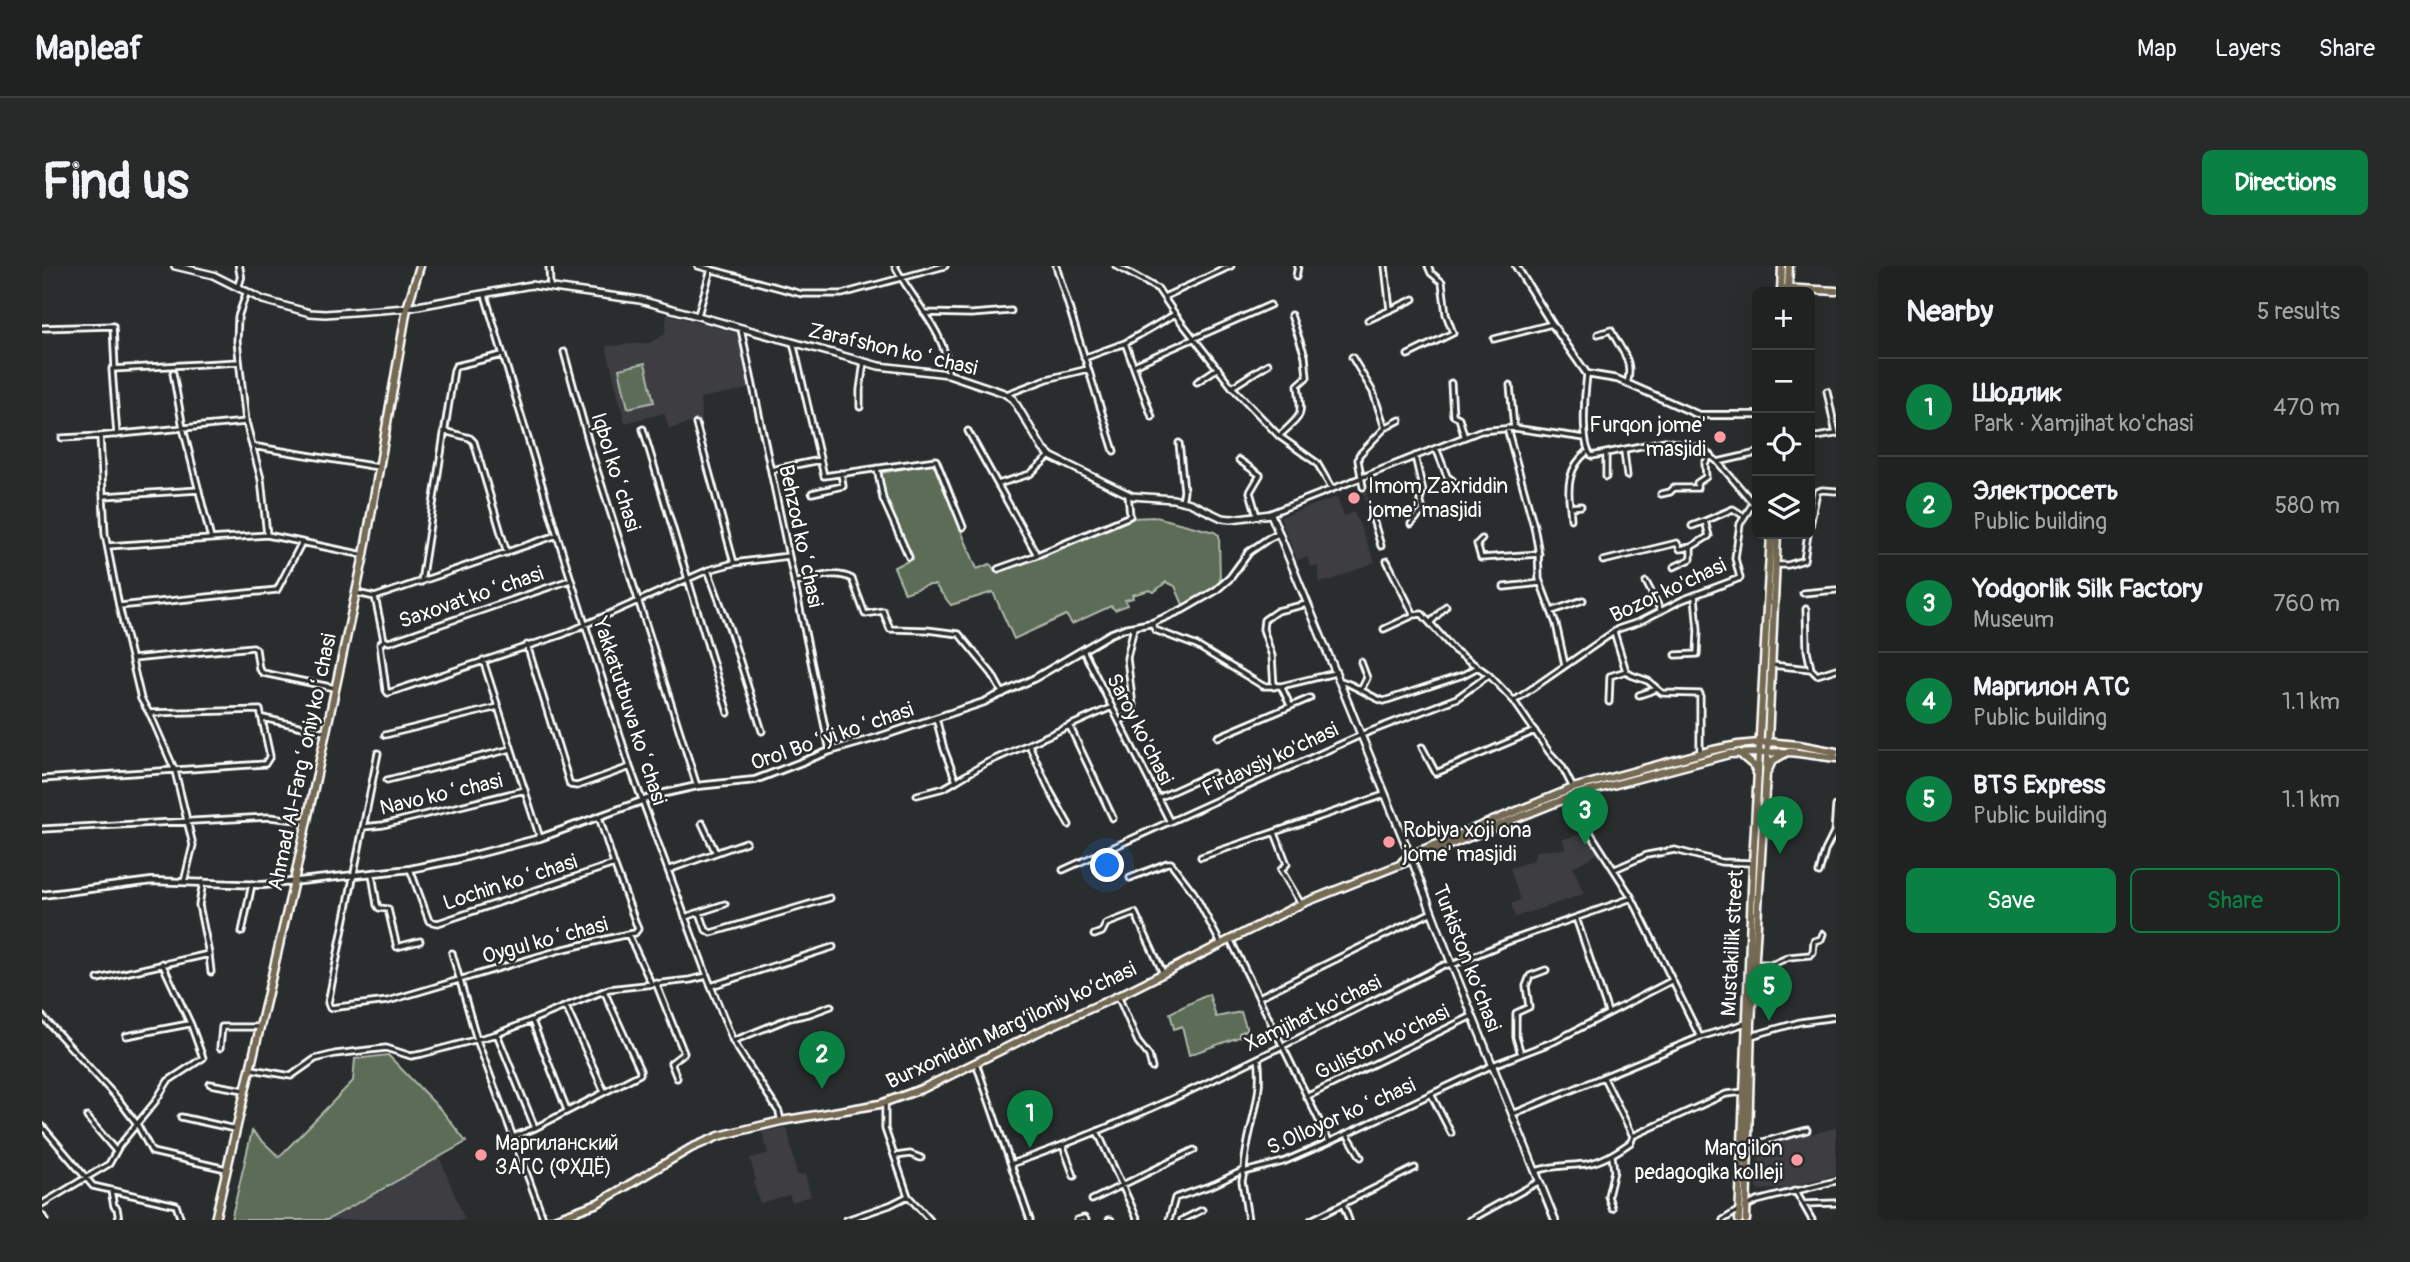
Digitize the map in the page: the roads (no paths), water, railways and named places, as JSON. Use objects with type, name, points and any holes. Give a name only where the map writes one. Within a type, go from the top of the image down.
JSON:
[{"type":"main road","name":"Zarafshon koʻchasi","points":[[174,266],[213,275],[262,300],[310,313],[325,314],[407,308],[485,295],[517,286],[550,286],[640,300],[879,366],[948,374],[1007,394]]},
{"type":"main road","name":"Ahmad Al-Fargʻoniy koʻchasi","points":[[215,1220],[294,881],[356,593],[407,308],[420,266]]},
{"type":"main road","points":[[1782,266],[1785,287]]},
{"type":"main road","points":[[1786,287],[1789,266]]},
{"type":"main road","points":[[1815,291],[1836,291]]},
{"type":"main road","points":[[1007,394],[1050,456],[1128,494],[1182,501],[1222,518],[1271,513]]},
{"type":"main road","name":"Turkiston ko’chasi","points":[[1271,513],[1555,1220]]},
{"type":"main road","points":[[1764,752],[1768,743],[1765,719],[1771,539]]},
{"type":"main road","points":[[1764,752],[1760,742],[1771,665],[1777,539]]},
{"type":"main road","points":[[1765,719],[1774,736],[1792,744]]},
{"type":"main road","points":[[1762,775],[1739,749],[1754,736],[1765,719]]},
{"type":"main road","name":"Burxoniddin Marg’iloniy ko’chasi","points":[[1574,791],[1760,742],[1792,744],[1836,752]]},
{"type":"main road","name":"Burxoniddin Marg’iloniy ko’chasi","points":[[551,1220],[598,1203],[700,1143],[781,1121],[885,1102],[924,1088],[1118,996],[1301,904],[1574,791],[1700,754],[1739,749],[1836,758]]},
{"type":"main road","name":"Mustakillik street","points":[[1740,1220],[1743,1208],[1753,863],[1764,752]]},
{"type":"main road","points":[[1746,1220],[1743,1208],[1748,1142],[1751,1036],[1749,1023],[1755,964],[1762,775],[1772,761],[1791,752]]},
{"type":"street","points":[[238,287],[241,277],[239,266]]},
{"type":"street","points":[[549,266],[550,286]]},
{"type":"street","points":[[698,266],[802,294],[842,294],[946,266]]},
{"type":"street","points":[[895,266],[944,348],[948,374]]},
{"type":"street","points":[[1056,266],[1114,451]]},
{"type":"street","points":[[1164,297],[1231,266]]},
{"type":"street","points":[[1296,277],[1298,266]]},
{"type":"street","points":[[1385,266],[1390,310]]},
{"type":"street","points":[[1408,355],[1451,336],[1453,332],[1446,314],[1442,282],[1427,266]]},
{"type":"street","points":[[1516,266],[1587,374],[1585,438],[1587,452],[1592,456],[1665,441],[1695,447],[1718,462],[1752,454]]},
{"type":"street","points":[[1118,267],[1158,289],[1232,387],[1279,436],[1317,463],[1332,489]]},
{"type":"street","points":[[698,316],[711,270]]},
{"type":"street","points":[[247,291],[238,317],[239,362],[246,422],[261,478],[267,535]]},
{"type":"street","name":"Yakkatutbuva koʻchasi","points":[[485,295],[570,580],[630,767],[733,1041],[779,1112],[781,1121]]},
{"type":"street","points":[[1368,320],[1414,299]]},
{"type":"street","points":[[1134,365],[1270,305]]},
{"type":"street","points":[[924,313],[1011,311]]},
{"type":"street","points":[[1084,358],[1125,344],[1175,314]]},
{"type":"street","points":[[1279,436],[1301,413],[1298,385],[1307,377],[1305,356],[1290,315]]},
{"type":"street","points":[[1494,339],[1552,324]]},
{"type":"street","points":[[42,328],[113,327],[116,369]]},
{"type":"street","name":"Behzod koʻchasi","points":[[741,327],[830,751]]},
{"type":"street","points":[[1598,334],[1611,330],[1629,362],[1627,384]]},
{"type":"street","points":[[793,342],[824,476],[936,460],[963,527]]},
{"type":"street","points":[[1125,344],[1152,418]]},
{"type":"street","name":"Iqbol koʻchasi","points":[[564,352],[592,454],[697,786]]},
{"type":"street","points":[[421,582],[454,368],[502,355]]},
{"type":"street","points":[[1352,358],[1373,392],[1385,428]]},
{"type":"street","points":[[117,435],[112,369],[239,362]]},
{"type":"street","points":[[860,407],[864,362]]},
{"type":"street","points":[[1232,387],[1268,364]]},
{"type":"street","points":[[1007,394],[1047,379],[1088,369]]},
{"type":"street","points":[[1197,382],[1218,369]]},
{"type":"street","points":[[173,373],[183,428],[211,539]]},
{"type":"street","points":[[1587,374],[1607,376],[1699,415],[1752,415]]},
{"type":"street","points":[[1451,383],[1453,415],[1459,418],[1464,435]]},
{"type":"street","points":[[1510,385],[1514,428]]},
{"type":"street","points":[[1815,437],[1836,434],[1828,391]]},
{"type":"street","points":[[1363,487],[1359,455],[1385,428],[1400,420]]},
{"type":"street","points":[[62,438],[246,422]]},
{"type":"street","points":[[696,424],[734,563]]},
{"type":"street","points":[[1507,428],[1527,495],[1539,555],[1540,583],[1552,611],[1565,664]]},
{"type":"street","points":[[1271,513],[1464,435],[1480,431],[1514,428],[1585,438]]},
{"type":"street","name":"Iqbol koʻchasi","points":[[643,429],[686,580],[728,713]]},
{"type":"street","points":[[443,431],[470,438],[474,442],[507,553]]},
{"type":"street","points":[[968,431],[1037,555]]},
{"type":"street","points":[[100,436],[105,534],[119,606],[141,699],[175,771],[188,823],[192,845],[184,882]]},
{"type":"street","points":[[1179,443],[1184,491],[1182,501]]},
{"type":"street","points":[[252,446],[380,467]]},
{"type":"street","points":[[1436,447],[1447,476],[1454,481],[1457,488]]},
{"type":"street","points":[[1624,451],[1627,476]]},
{"type":"street","points":[[1571,519],[1569,477],[1579,458],[1587,452]]},
{"type":"street","points":[[1606,455],[1606,477]]},
{"type":"street","points":[[1661,494],[1674,488],[1697,488],[1697,484],[1706,478],[1704,465],[1711,455]]},
{"type":"street","points":[[998,484],[1030,474],[1050,456]]},
{"type":"street","points":[[1411,524],[1423,511],[1420,499],[1423,491],[1415,456]]},
{"type":"street","points":[[771,470],[820,460]]},
{"type":"street","points":[[1239,460],[1260,475],[1250,492],[1257,516]]},
{"type":"street","name":"Bozor ko'chasi","points":[[1514,701],[1614,632],[1740,578],[1735,558],[1740,524],[1753,503],[1718,462]]},
{"type":"street","points":[[877,468],[883,499],[909,557]]},
{"type":"street","points":[[812,493],[844,486],[841,473]]},
{"type":"street","points":[[104,496],[199,490]]},
{"type":"street","points":[[1815,498],[1816,492],[1822,490],[1836,491]]},
{"type":"street","points":[[998,569],[1130,516],[1128,494]]},
{"type":"street","points":[[1570,507],[1581,506]]},
{"type":"street","points":[[1692,526],[1733,509],[1744,516]]},
{"type":"street","points":[[1372,516],[1381,547]]},
{"type":"street","points":[[1603,561],[1677,542],[1680,549],[1690,547],[1709,536],[1705,521]]},
{"type":"street","name":"Orol Boʻyi koʻchasi","points":[[42,895],[152,881],[252,884],[410,869],[540,838],[642,800],[697,786],[755,780],[830,751],[1003,694],[1111,634],[1152,623],[1182,610],[1215,591],[1230,578],[1249,552],[1279,533]]},
{"type":"street","points":[[107,546],[267,535],[364,555]]},
{"type":"street","points":[[356,593],[375,597],[557,535]]},
{"type":"street","points":[[1482,539],[1477,544],[1479,556],[1483,559],[1539,555]]},
{"type":"street","points":[[1776,565],[1804,560],[1807,539]]},
{"type":"street","points":[[119,606],[277,590],[301,543]]},
{"type":"street","points":[[1674,567],[1691,559],[1690,547]]},
{"type":"street","points":[[384,640],[380,644],[388,693],[564,634],[708,570],[734,563],[788,556]]},
{"type":"street","points":[[1387,561],[1414,615]]},
{"type":"street","points":[[708,570],[761,730]]},
{"type":"street","points":[[794,583],[826,575],[849,576],[864,614],[883,611],[890,629],[959,634],[992,674],[1003,694]]},
{"type":"street","name":"Saxovat koʻchasi","points":[[375,597],[384,640],[388,642],[570,580]]},
{"type":"street","points":[[1646,582],[1661,611]]},
{"type":"street","points":[[1504,587],[1540,583]]},
{"type":"street","points":[[1802,593],[1836,590]]},
{"type":"street","points":[[1676,655],[1697,654],[1695,596]]},
{"type":"street","points":[[1552,611],[1583,600]]},
{"type":"street","points":[[1273,687],[1271,650],[1263,629],[1264,620],[1277,611],[1307,604]]},
{"type":"street","points":[[1430,623],[1446,606]]},
{"type":"street","points":[[1806,609],[1811,669],[1817,675],[1836,669]]},
{"type":"street","points":[[1384,629],[1421,613],[1454,650],[1489,675],[1514,701],[1562,766],[1586,826],[1632,898],[1700,1037]]},
{"type":"street","points":[[1152,623],[1155,629],[1207,652],[1263,686],[1273,687],[1336,677],[1384,701],[1463,675],[1478,667]]},
{"type":"street","points":[[1119,721],[1134,714],[1127,658],[1134,627]]},
{"type":"street","points":[[1614,632],[1626,671],[1631,675],[1648,681],[1662,694],[1700,694],[1700,754]]},
{"type":"street","points":[[527,645],[570,785],[576,786],[630,767]]},
{"type":"street","points":[[132,659],[253,647],[256,649],[262,673],[335,688]]},
{"type":"street","name":"Saroy ko'chasi","points":[[1083,650],[1170,822]]},
{"type":"street","points":[[483,660],[540,838]]},
{"type":"street","points":[[1361,662],[1367,678],[1362,688]]},
{"type":"street","points":[[1771,665],[1811,669]]},
{"type":"street","points":[[1609,702],[1610,676],[1626,671]]},
{"type":"street","name":"Firdavsiy ko'chasi","points":[[1063,870],[1361,735],[1457,698],[1489,675]]},
{"type":"street","points":[[1281,686],[1290,705]]},
{"type":"street","points":[[1639,695],[1657,689]]},
{"type":"street","points":[[1217,737],[1310,698]]},
{"type":"street","points":[[385,735],[498,707]]},
{"type":"street","points":[[916,795],[944,788],[986,763],[1112,707]]},
{"type":"street","points":[[42,779],[265,764],[270,756],[260,710],[149,713]]},
{"type":"street","points":[[263,718],[326,732]]},
{"type":"street","points":[[936,718],[956,781]]},
{"type":"street","points":[[1070,727],[1113,818]]},
{"type":"street","points":[[1422,747],[1436,773],[1535,731]]},
{"type":"street","points":[[1030,745],[1050,791],[1069,825]]},
{"type":"street","points":[[387,780],[511,749]]},
{"type":"street","points":[[354,876],[377,753]]},
{"type":"street","points":[[1158,799],[1213,773]]},
{"type":"street","name":"Navo koʻchasi","points":[[363,827],[383,825],[525,790]]},
{"type":"street","points":[[1201,857],[1385,795]]},
{"type":"street","points":[[1819,873],[1825,850],[1835,833],[1836,806]]},
{"type":"street","points":[[42,830],[269,817],[306,821]]},
{"type":"street","points":[[599,817],[638,929],[635,933],[628,934]]},
{"type":"street","points":[[702,823],[716,853]]},
{"type":"street","points":[[1275,833],[1287,864],[1281,870],[1301,904]]},
{"type":"street","points":[[668,870],[746,842]]},
{"type":"street","points":[[1615,869],[1647,855],[1675,849],[1721,862],[1753,863]]},
{"type":"street","points":[[1130,878],[1171,863],[1194,893],[1221,944]]},
{"type":"street","name":"Lochin koʻchasi","points":[[410,869],[427,919],[433,923],[614,864]]},
{"type":"street","points":[[372,874],[377,906],[388,910],[397,947],[420,941]]},
{"type":"street","name":"Oygul koʻchasi","points":[[354,876],[328,1003],[330,1008],[377,1003],[560,950],[628,934],[654,983],[684,1053],[671,1063],[677,1078]]},
{"type":"street","points":[[203,882],[199,905],[211,972]]},
{"type":"street","points":[[242,932],[252,884]]},
{"type":"street","points":[[700,913],[706,930],[711,933],[830,898]]},
{"type":"street","name":"Xamjihat ko'chasi","points":[[1011,1164],[1063,1146],[1258,1058],[1444,965],[1452,965],[1632,898]]},
{"type":"street","points":[[685,917],[725,904]]},
{"type":"street","points":[[1259,997],[1432,912]]},
{"type":"street","points":[[1094,935],[1102,932],[1106,924],[1135,913],[1163,974]]},
{"type":"street","points":[[1575,918],[1608,1012]]},
{"type":"street","points":[[1755,964],[1773,964],[1789,957],[1810,955],[1814,952],[1814,942],[1821,939],[1823,934]]},
{"type":"street","points":[[1230,939],[1329,1142]]},
{"type":"street","points":[[711,986],[833,947]]},
{"type":"street","points":[[452,953],[459,979]]},
{"type":"street","points":[[99,979],[209,954]]},
{"type":"street","points":[[42,1205],[109,1164],[169,1081],[203,1058],[162,963]]},
{"type":"street","points":[[1521,1054],[1516,1037],[1516,1013],[1529,1006],[1527,986],[1530,976],[1546,970]]},
{"type":"street","points":[[251,1069],[291,1076],[314,1059],[326,1055],[386,1048],[414,1056],[496,1034],[604,990],[707,976]]},
{"type":"street","name":"Oygul koʻchasi","points":[[459,979],[477,1040],[544,1220]]},
{"type":"street","name":"S.Olloyor koʻchasi","points":[[1169,1220],[1175,1198],[1244,1171],[1283,1162],[1329,1142],[1493,1065],[1555,1041],[1671,981]]},
{"type":"street","points":[[513,1137],[636,1077],[640,1072],[604,990]]},
{"type":"street","points":[[1118,996],[1138,1042],[1149,1056],[1153,1068]]},
{"type":"street","points":[[733,1041],[790,1018],[831,1006]]},
{"type":"street","points":[[566,1007],[604,1091]]},
{"type":"street","points":[[42,1016],[137,1124],[152,1152],[228,1169]]},
{"type":"street","name":"Guliston ko'chasi","points":[[1306,1097],[1472,1016]]},
{"type":"street","points":[[1751,1036],[1800,1021],[1836,1017]]},
{"type":"street","points":[[532,1021],[567,1110]]},
{"type":"street","points":[[126,1036],[190,1023]]},
{"type":"street","points":[[1513,1114],[1700,1037],[1749,1023]]},
{"type":"street","points":[[220,1048],[222,1027],[260,1028]]},
{"type":"street","points":[[496,1034],[535,1128]]},
{"type":"street","points":[[1248,1220],[1243,1188],[1244,1171],[1248,1138],[1260,1086],[1258,1058]]},
{"type":"street","points":[[976,1063],[1030,1220]]},
{"type":"street","points":[[1536,1171],[1588,1163],[1612,1156],[1631,1142],[1633,1136],[1604,1077]]},
{"type":"street","points":[[210,1084],[246,1090]]},
{"type":"street","points":[[1633,1136],[1726,1094],[1745,1093]]},
{"type":"street","points":[[1431,1094],[1451,1133]]},
{"type":"street","points":[[885,1102],[885,1129],[908,1196],[930,1220]]},
{"type":"street","points":[[87,1117],[116,1151]]},
{"type":"street","points":[[181,1117],[237,1130]]},
{"type":"street","points":[[42,1126],[93,1186],[176,1205],[181,1220]]},
{"type":"street","points":[[1748,1142],[1759,1143],[1807,1130]]},
{"type":"street","points":[[1097,1131],[1138,1220]]},
{"type":"street","points":[[1347,1133],[1361,1157]]},
{"type":"street","points":[[1063,1146],[1074,1176]]},
{"type":"street","points":[[1092,1200],[1194,1150]]},
{"type":"street","points":[[896,1156],[910,1154],[921,1158]]},
{"type":"street","points":[[1612,1156],[1614,1171],[1608,1196],[1612,1208]]},
{"type":"street","points":[[1311,1220],[1415,1168]]},
{"type":"street","points":[[1470,1220],[1541,1181]]},
{"type":"street","points":[[1723,1220],[1757,1200],[1836,1181]]},
{"type":"street","points":[[1795,1190],[1812,1220]]},
{"type":"street","points":[[111,1191],[119,1220]]},
{"type":"street","points":[[846,1220],[908,1196]]},
{"type":"street","points":[[1803,1204],[1836,1203]]},
{"type":"street","points":[[1343,1204],[1349,1220]]},
{"type":"street","points":[[1182,1220],[1202,1210]]},
{"type":"street","points":[[42,1215],[45,1220]]},
{"type":"street","points":[[1077,1220],[1086,1220]]},
{"type":"tunnel","points":[[1363,487],[1372,516]]},
{"type":"place","name":"Furqon jome' masjidi","points":[[1720,437]]},
{"type":"place","name":"Imom Zaxriddin jome' masjidi","points":[[1354,498]]},
{"type":"place","name":"Robiya xoji ona jome' masjidi","points":[[1389,842]]},
{"type":"place","name":"Yodgorlik Silk Factory","points":[[1585,845]]},
{"type":"place","name":"Маргилон АТС","points":[[1780,854]]},
{"type":"place","name":"BTS Express","points":[[1769,1021]]},
{"type":"place","name":"Электросеть","points":[[822,1089]]},
{"type":"place","name":"Шодлик","points":[[1030,1148]]},
{"type":"place","name":"Маргиланский ЗАГС (ФХДЁ)","points":[[481,1155]]},
{"type":"place","name":"Marg'ilon pedagogika kolleji","points":[[1797,1160]]}]
